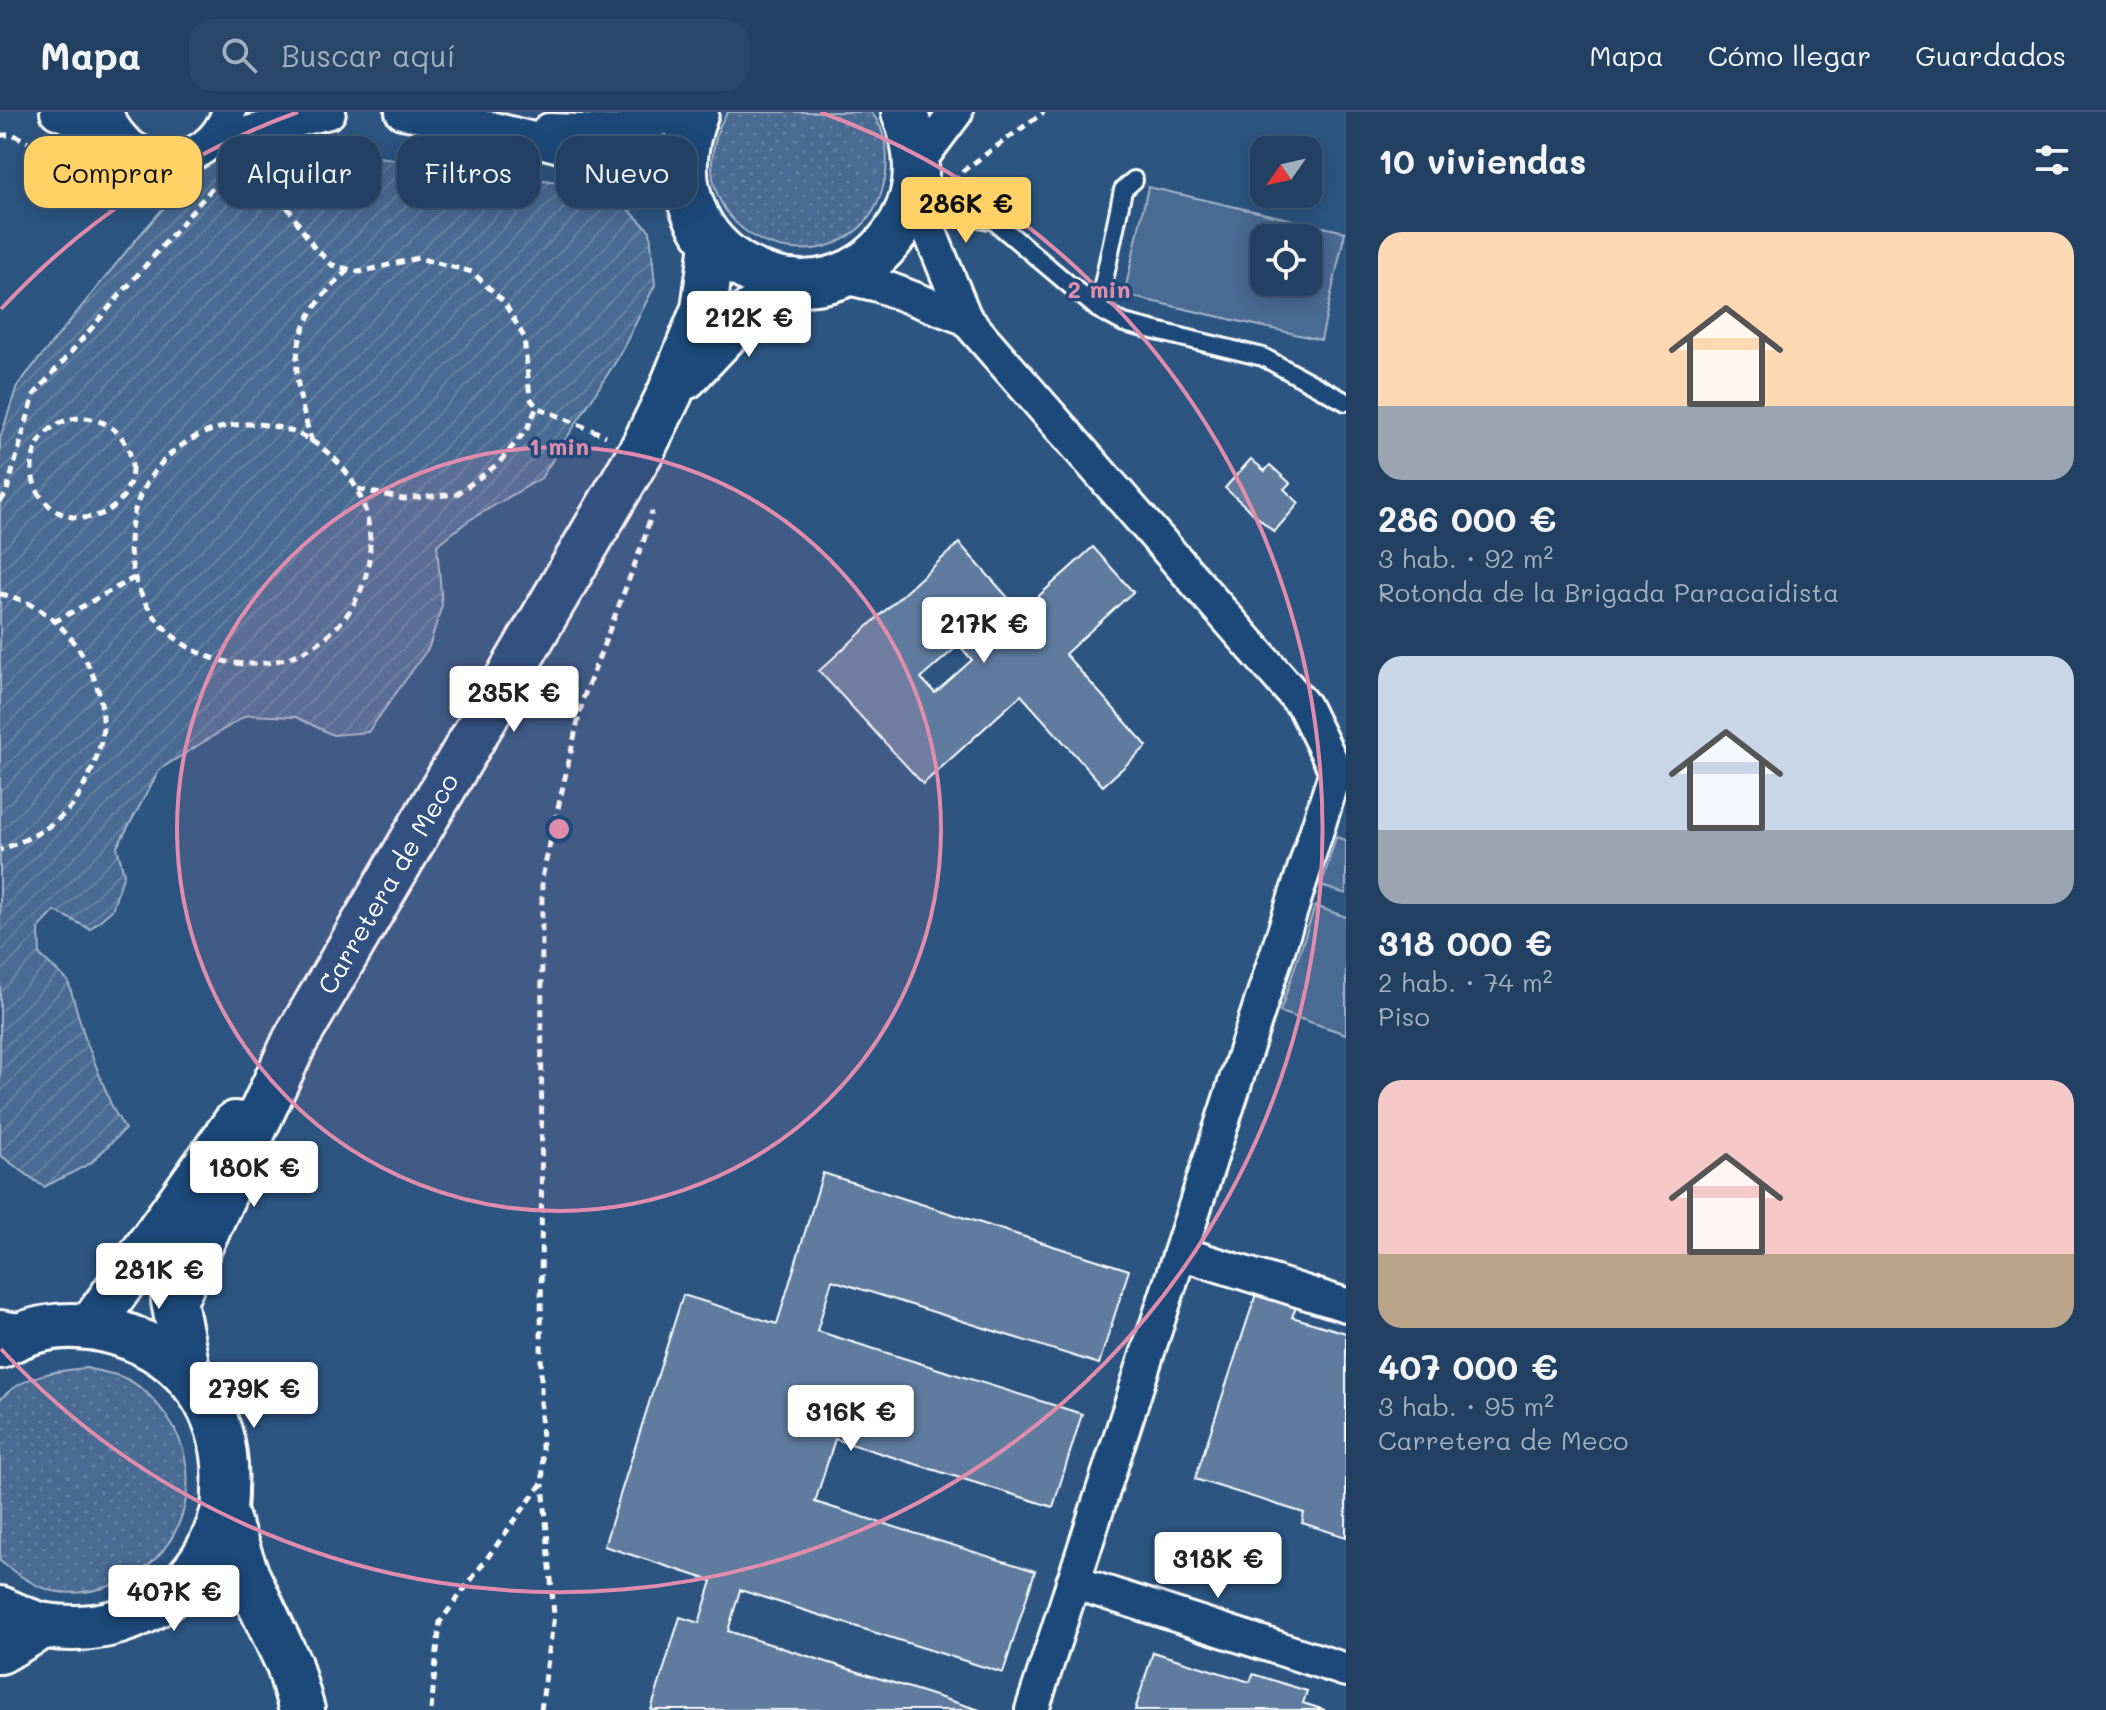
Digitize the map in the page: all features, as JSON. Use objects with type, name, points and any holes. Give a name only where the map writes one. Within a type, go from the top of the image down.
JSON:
[{"type":"main road","points":[[686,136],[696,112]]},
{"type":"main road","points":[[692,208],[713,244],[749,270],[791,282],[815,282],[839,276],[879,253],[901,225],[921,185],[914,137],[904,112]]},
{"type":"main road","points":[[670,393],[704,309],[713,244]]},
{"type":"main road","points":[[670,393],[736,323],[791,282]]},
{"type":"main road","name":"Carretera de Meco","points":[[92,1325],[295,1041],[643,448],[670,393]]},
{"type":"main road","name":"Carretera de Meco","points":[[188,1374],[174,1301],[295,1041]]},
{"type":"main road","points":[[0,1609],[43,1626],[90,1629],[136,1617],[176,1592],[206,1556],[224,1512],[227,1463],[215,1415],[188,1374],[144,1341],[92,1325],[53,1326],[6,1338]]},
{"type":"main road","points":[[224,1512],[247,1576],[289,1665],[302,1710]]},
{"type":"main road","points":[[0,1651],[43,1626]]},
{"type":"street","points":[[57,112],[112,124],[132,149],[165,159],[190,155],[212,142],[329,112]]},
{"type":"street","points":[[212,142],[224,126],[229,112]]},
{"type":"street","points":[[402,112],[494,129],[556,145]]},
{"type":"street","points":[[494,129],[618,132],[683,112]]},
{"type":"street","points":[[956,112],[921,185],[965,318],[1304,706],[1341,773],[1180,1253],[1032,1710]]},
{"type":"street","points":[[839,276],[878,285],[965,318]]},
{"type":"street","points":[[1180,1253],[1346,1305]]},
{"type":"street","points":[[1073,1582],[1346,1670]]},
{"type":"lane","points":[[1098,309],[1123,190],[1134,180]]},
{"type":"lane","points":[[921,185],[956,214],[994,221],[1098,309],[1124,323],[1263,357],[1346,402]]},
{"type":"path","points":[[921,185],[964,170],[1044,112]]},
{"type":"path","points":[[0,135],[14,135],[24,140]]},
{"type":"path","points":[[0,502],[6,494],[34,395],[218,184]]},
{"type":"path","points":[[288,208],[313,246],[332,265],[360,272],[418,258],[472,272],[504,302],[524,337],[530,398],[537,407],[587,430],[643,448]]},
{"type":"path","points":[[312,443],[295,375],[298,344],[305,322],[320,297],[349,269]]},
{"type":"path","points":[[357,489],[403,499],[457,494],[498,464],[527,429],[537,407]]},
{"type":"path","points":[[77,417],[93,418],[109,425],[130,450],[133,467],[126,491],[110,510],[95,517],[79,519],[63,515],[48,506],[38,493],[32,477],[31,460],[36,445],[46,431],[60,422],[77,417]]},
{"type":"path","points":[[263,424],[300,435],[312,443],[333,458],[357,489],[369,527],[368,568],[354,605],[328,636],[294,657],[255,665],[215,660],[179,642],[151,613],[134,578],[129,539],[137,500],[157,467],[187,441],[224,427],[263,424]]},
{"type":"path","points":[[126,491],[137,500]]},
{"type":"path","points":[[541,1710],[554,1615],[541,1414],[542,878],[583,699],[644,540],[655,499]]},
{"type":"path","points":[[54,622],[134,578]]},
{"type":"path","points":[[0,594],[43,612],[74,640],[94,676],[103,720],[96,765],[74,804],[41,834],[0,850]]},
{"type":"path","points":[[431,1710],[440,1622],[543,1482]]},
{"type":"shaded area","points":[[728,112],[871,112],[881,129],[887,158],[883,187],[868,218],[846,238],[818,248],[788,248],[760,240],[735,222],[718,196],[712,163],[716,136]]},
{"type":"shaded area","points":[[381,157],[397,160],[397,208],[540,208],[540,180],[556,182],[556,208],[627,208],[650,231],[655,285],[618,358],[541,478],[468,521],[437,545],[442,605],[429,647],[368,732],[333,735],[296,717],[247,715],[160,769],[117,847],[124,874],[112,910],[90,929],[55,911],[39,928],[40,955],[68,981],[85,1038],[113,1109],[125,1129],[91,1163],[44,1187],[0,1155],[0,439],[17,386],[163,208],[202,208],[204,161],[218,158],[218,208],[381,208]]},
{"type":"shaded area","points":[[1148,187],[1310,224],[1250,224],[1250,296],[1322,296],[1322,227],[1345,232],[1321,340],[1124,295]]},
{"type":"shaded area","points":[[1336,837],[1346,840],[1346,894],[1321,886]]},
{"type":"shaded area","points":[[1315,906],[1346,917],[1346,1034],[1280,1012]]},
{"type":"shaded area","points":[[86,1368],[129,1380],[158,1405],[180,1441],[187,1466],[187,1492],[181,1517],[170,1541],[154,1561],[133,1576],[107,1587],[60,1592],[32,1583],[0,1561],[0,1399],[29,1379]]},
{"type":"building","points":[[1251,459],[1265,471],[1270,465],[1290,483],[1284,489],[1299,503],[1274,532],[1225,488]]},
{"type":"building","points":[[959,543],[1021,612],[1093,547],[1133,592],[1065,654],[1147,746],[1103,786],[1021,695],[923,784],[819,671]],"holes":[[[959,645],[972,660],[935,693],[921,678]]]},
{"type":"building","points":[[823,1173],[1129,1270],[1099,1364],[832,1280],[817,1331],[1082,1414],[1053,1507],[835,1439],[815,1502],[1035,1571],[1003,1673],[740,1590],[728,1631],[980,1710],[651,1710],[680,1617],[699,1623],[712,1581],[604,1546],[683,1295],[777,1324]]},
{"type":"building","points":[[1257,1291],[1297,1305],[1292,1317],[1346,1333],[1346,1537],[1302,1523],[1304,1513],[1195,1479]]},
{"type":"building","points":[[1153,1652],[1250,1682],[1253,1674],[1307,1691],[1303,1703],[1325,1710],[1135,1710]]}]
